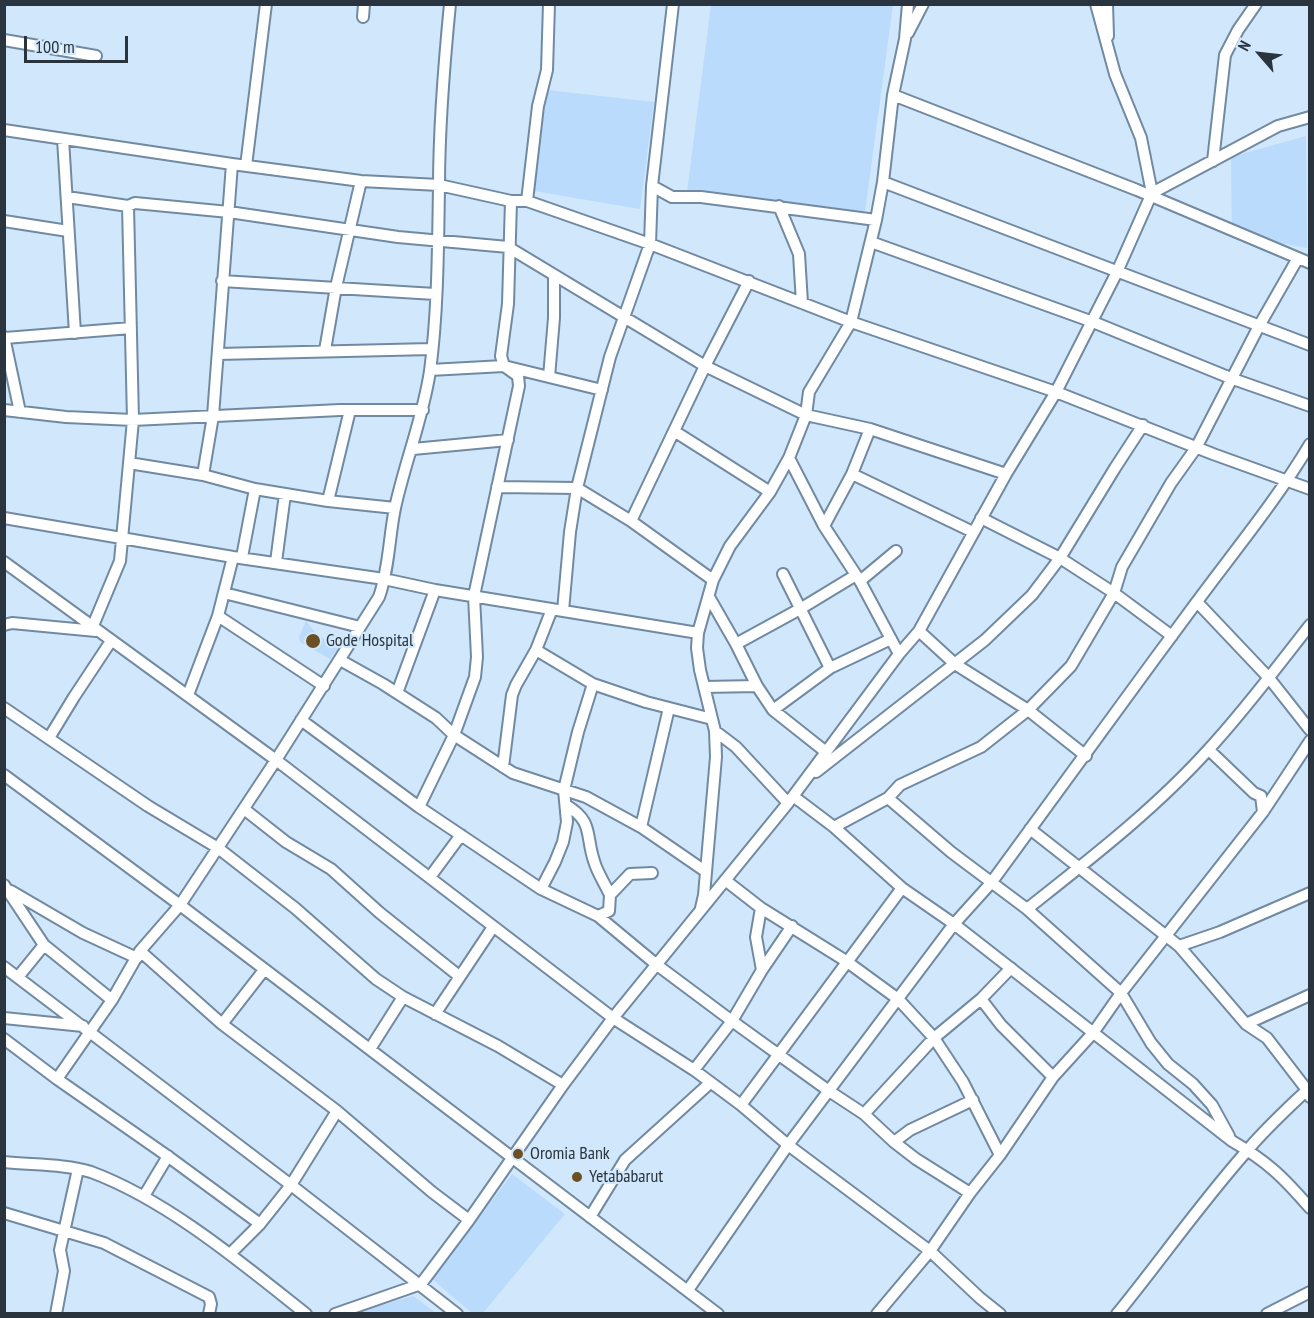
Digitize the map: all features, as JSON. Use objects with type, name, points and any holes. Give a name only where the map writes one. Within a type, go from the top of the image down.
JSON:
[{"type":"street","points":[[246,166],[266,4]]},
{"type":"street","points":[[363,17],[364,4]]},
{"type":"street","points":[[57,1079],[87,1029],[112,999],[138,955],[180,905],[244,809],[324,686],[378,597],[384,579],[395,508],[423,410],[430,370],[440,242],[439,185],[444,63],[450,4]]},
{"type":"street","points":[[527,201],[538,106],[548,70],[549,4]]},
{"type":"street","points":[[503,767],[512,695],[558,610],[577,488],[623,318],[650,244],[652,186],[673,4]]},
{"type":"street","points":[[700,911],[704,896],[716,758],[715,731],[697,648],[698,633],[713,580],[730,546],[770,492],[789,458],[806,415],[811,387],[851,321],[883,182],[893,94],[905,39],[909,4]]},
{"type":"street","points":[[905,39],[923,4]]},
{"type":"street","points":[[335,1314],[421,1284],[513,1159],[563,1084],[613,1018],[790,799],[899,654],[919,631],[1006,474],[1056,392],[1093,322],[1152,195],[1141,138],[1109,54],[1096,4]]},
{"type":"street","points":[[1107,4],[1109,54]]},
{"type":"street","points":[[1213,160],[1225,56],[1238,30],[1256,4]]},
{"type":"street","points":[[4,40],[96,56]]},
{"type":"street","points":[[893,94],[1152,195],[1310,263]]},
{"type":"street","points":[[1152,195],[1278,126],[1310,117]]},
{"type":"street","points":[[4,130],[361,181],[439,185],[511,201],[527,201],[650,244],[851,321],[1056,392],[1196,448],[1310,489]]},
{"type":"street","points":[[63,139],[75,333]]},
{"type":"street","points":[[203,476],[213,416],[232,164]]},
{"type":"street","points":[[325,351],[336,288],[361,181]]},
{"type":"street","points":[[883,182],[1310,345]]},
{"type":"street","points":[[652,186],[672,197],[701,197],[876,220]]},
{"type":"street","points":[[67,197],[128,206],[135,203],[229,212],[440,242],[508,247],[705,366],[806,415],[870,429],[1006,474]]},
{"type":"street","points":[[418,807],[454,735],[475,677],[477,657],[474,596],[519,380],[518,376],[504,366],[501,349],[508,304],[511,201]]},
{"type":"street","points":[[94,629],[120,561],[134,420],[128,206]]},
{"type":"street","points":[[779,206],[799,254],[802,303]]},
{"type":"street","points":[[4,222],[68,231]]},
{"type":"street","points":[[871,242],[1093,322],[1233,379],[1310,406]]},
{"type":"street","points":[[834,827],[888,798],[900,785],[981,747],[1028,710],[1071,666],[1114,593],[1122,567],[1171,483],[1196,448],[1259,326],[1298,258]]},
{"type":"street","points":[[549,376],[554,318],[554,275]]},
{"type":"street","points":[[222,281],[435,294]]},
{"type":"street","points":[[631,521],[705,366],[749,281]]},
{"type":"street","points":[[20,412],[5,337],[131,328]]},
{"type":"street","points":[[218,354],[432,349]]},
{"type":"street","points":[[430,370],[504,366],[602,390]]},
{"type":"street","points":[[4,410],[66,417],[134,420],[350,410],[423,410]]},
{"type":"street","points":[[328,501],[350,410]]},
{"type":"street","points":[[802,782],[985,640],[1032,595],[1060,558],[1143,425]]},
{"type":"street","points":[[824,526],[852,474],[870,429]]},
{"type":"street","points":[[674,431],[770,492]]},
{"type":"street","points":[[413,449],[508,440]]},
{"type":"street","points":[[688,1290],[788,1145],[954,924],[991,883],[1086,756],[1197,602],[1259,522],[1310,444]]},
{"type":"street","points":[[789,458],[824,526],[858,578],[899,654]]},
{"type":"street","points":[[129,464],[203,476],[285,494],[395,508]]},
{"type":"street","points":[[852,474],[973,532]]},
{"type":"street","points":[[496,487],[577,488],[631,521],[713,580]]},
{"type":"street","points":[[188,695],[218,616],[255,489]]},
{"type":"street","points":[[276,562],[285,494]]},
{"type":"street","points":[[4,518],[384,579],[435,590],[698,633]]},
{"type":"street","points":[[981,518],[1060,558],[1114,593],[1172,636]]},
{"type":"street","points":[[736,644],[858,578],[896,551]]},
{"type":"street","points":[[4,562],[276,760],[613,1018],[694,1070],[741,1105],[788,1145],[930,1251],[1000,1314]]},
{"type":"street","points":[[783,574],[830,668]]},
{"type":"street","points":[[397,693],[435,590]]},
{"type":"street","points":[[224,593],[360,627]]},
{"type":"street","points":[[709,597],[757,686],[773,710],[826,752]]},
{"type":"street","points":[[1197,602],[1269,678],[1310,730]]},
{"type":"street","points":[[218,616],[324,686]]},
{"type":"street","points":[[4,626],[12,623],[94,629]]},
{"type":"street","points":[[1027,909],[1080,867],[1163,795],[1209,750],[1310,625]]},
{"type":"street","points":[[919,631],[955,664],[1028,710],[1086,756]]},
{"type":"street","points":[[773,710],[830,668],[891,639]]},
{"type":"street","points":[[50,738],[111,641]]},
{"type":"street","points":[[536,650],[593,684],[712,719]]},
{"type":"street","points":[[340,660],[436,718],[454,735],[513,773],[586,797],[641,827],[705,871]]},
{"type":"street","points":[[541,889],[563,842],[567,822],[564,790],[578,732],[593,684]]},
{"type":"street","points":[[705,687],[757,686]]},
{"type":"street","points":[[4,708],[148,806],[218,848],[295,908],[360,966],[403,997],[498,1046],[563,1084]]},
{"type":"street","points":[[641,827],[669,708]]},
{"type":"street","points":[[301,720],[418,807],[541,889],[598,916],[657,965],[732,1021],[864,1114],[916,1159],[970,1193]]},
{"type":"street","points":[[715,731],[736,747],[790,799],[834,827],[902,888],[954,924],[1232,1141],[1282,1176],[1310,1208]]},
{"type":"street","points":[[877,1314],[930,1251],[1053,1077],[1093,1034],[1121,993],[1263,812],[1310,741]]},
{"type":"street","points":[[1209,750],[1254,793],[1262,796],[1263,812]]},
{"type":"street","points":[[4,775],[180,905],[688,1290],[701,1309],[718,1314]]},
{"type":"street","points":[[888,798],[951,852],[1027,909],[1121,993],[1151,1043],[1168,1064],[1193,1084],[1212,1105],[1232,1141]]},
{"type":"street","points":[[566,805],[580,813],[587,828],[594,861],[610,895],[609,910],[598,916]]},
{"type":"street","points":[[244,809],[286,842],[331,869],[459,976]]},
{"type":"street","points":[[1030,829],[1179,946],[1246,1024],[1267,1038],[1308,1093],[1247,1150],[1204,1201],[1117,1314]]},
{"type":"street","points":[[430,877],[461,835]]},
{"type":"street","points":[[610,895],[630,874],[652,873]]},
{"type":"street","points":[[725,880],[760,909],[792,926],[846,961],[898,999],[934,1038],[973,1100],[1000,1155]]},
{"type":"street","points":[[6,888],[44,945],[112,999]]},
{"type":"street","points":[[6,888],[83,933],[138,955],[222,1024],[337,1111],[432,1192],[469,1220]]},
{"type":"street","points":[[741,1105],[902,888]]},
{"type":"street","points":[[1179,946],[1220,932],[1310,893]]},
{"type":"street","points":[[760,909],[756,937],[762,970]]},
{"type":"street","points":[[694,1070],[732,1021],[762,970],[792,926]]},
{"type":"street","points":[[435,1014],[493,927]]},
{"type":"street","points":[[18,977],[44,945]]},
{"type":"street","points":[[4,967],[421,1284],[457,1314]]},
{"type":"street","points":[[864,1114],[934,1038],[981,999],[1011,968]]},
{"type":"street","points":[[222,1024],[264,970]]},
{"type":"street","points":[[1246,1024],[1310,995]]},
{"type":"street","points":[[370,1049],[403,997]]},
{"type":"street","points":[[981,999],[1001,1025],[1053,1077]]},
{"type":"street","points":[[4,1018],[87,1029]]},
{"type":"street","points":[[4,1039],[57,1079],[168,1155],[260,1224]]},
{"type":"street","points":[[590,1217],[625,1160],[710,1083]]},
{"type":"street","points":[[894,1142],[910,1130],[973,1100]]},
{"type":"street","points":[[230,1254],[260,1224],[291,1185],[337,1111]]},
{"type":"street","points":[[144,1196],[168,1155]]},
{"type":"street","points":[[4,1162],[91,1172],[144,1196],[230,1254],[306,1314]]},
{"type":"street","points":[[56,1314],[64,1271],[60,1250],[78,1169]]},
{"type":"street","points":[[4,1213],[104,1242],[209,1297],[209,1314]]},
{"type":"street","points":[[1267,1314],[1310,1292]]},
{"type":"shaded area","points":[[711,5],[893,5],[865,212],[687,192]]},
{"type":"shaded area","points":[[547,90],[654,102],[640,209],[534,191]]},
{"type":"shaded area","points":[[1306,136],[1307,248],[1232,234],[1231,157]]},
{"type":"shaded area","name":"Gode Hospital","points":[[306,621],[316,633],[338,649],[330,659],[300,642],[299,637]]},
{"type":"shaded area","points":[[512,1174],[565,1214],[483,1313],[472,1313],[432,1279]]},
{"type":"shaded area","points":[[413,1296],[436,1313],[355,1313]]},
{"type":"place","name":"Gode Hospital","points":[[313,641]]},
{"type":"place","name":"Oromia Bank","points":[[518,1154]]},
{"type":"place","name":"Yetababarut","points":[[577,1177]]}]
